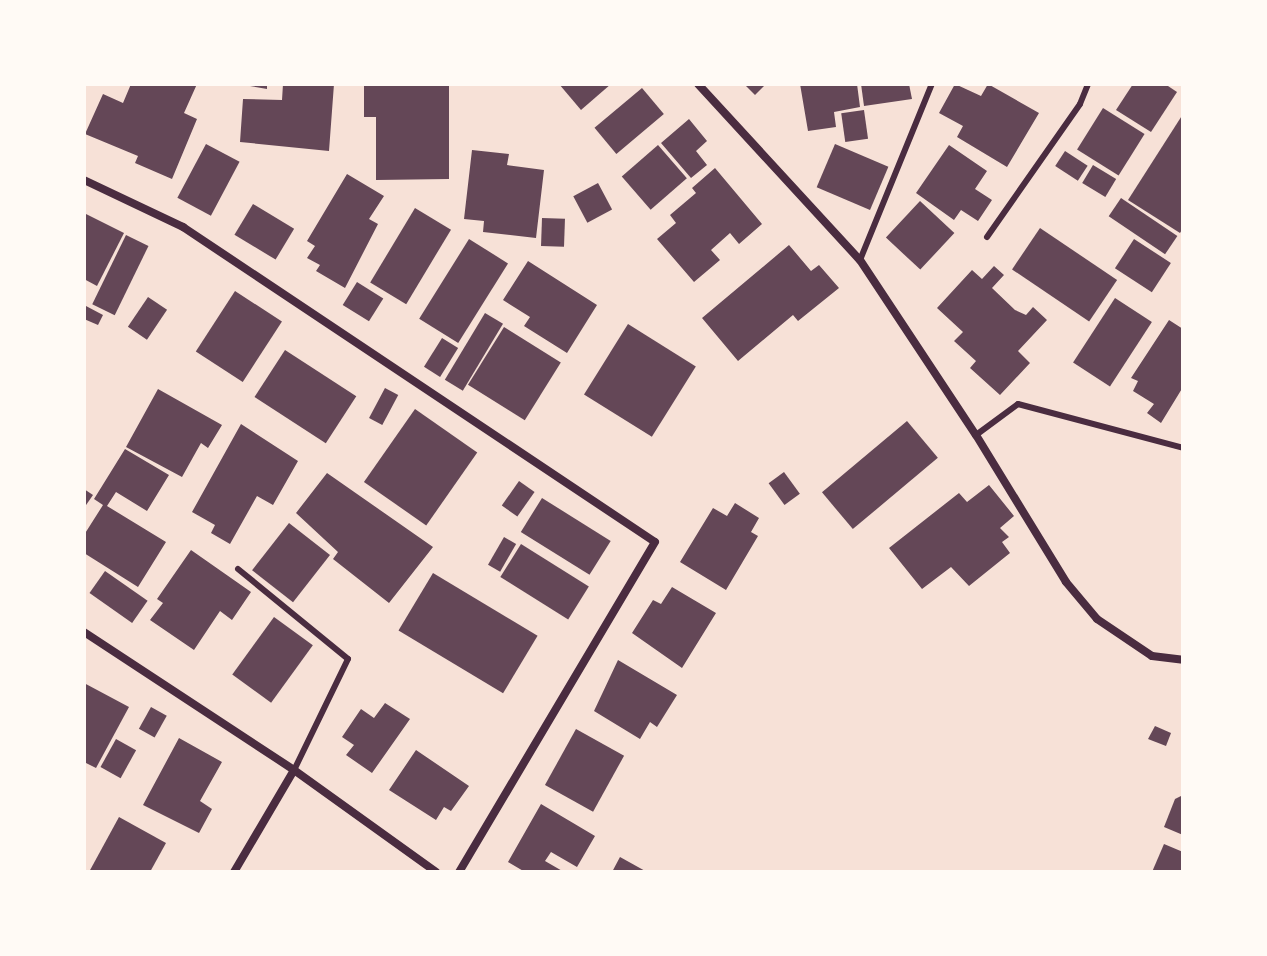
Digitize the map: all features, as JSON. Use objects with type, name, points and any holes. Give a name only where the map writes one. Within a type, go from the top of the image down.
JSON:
[{"type":"street","points":[[698,84],[860,260],[976,435],[1066,582],[1097,619],[1152,656],[1183,660]]},
{"type":"street","points":[[84,180],[183,227],[655,542],[459,872]]},
{"type":"street","points":[[84,632],[294,770],[436,872]]},
{"type":"street","points":[[234,872],[294,770]]},
{"type":"lane","points":[[860,260],[932,84]]},
{"type":"lane","points":[[987,237],[1080,104],[1088,84]]},
{"type":"lane","points":[[976,435],[1018,404],[1183,448]]},
{"type":"lane","points":[[238,569],[348,659],[294,770]]},
{"type":"building","points":[[131,84],[197,84],[184,113],[197,119],[172,179],[135,163],[138,156],[85,134],[103,94],[123,103]]},
{"type":"building","points":[[238,84],[267,84],[267,89]]},
{"type":"building","points":[[283,84],[334,84],[329,151],[240,142],[243,99],[282,100]]},
{"type":"building","points":[[364,84],[449,84],[449,179],[376,180],[376,117],[364,117]]},
{"type":"building","points":[[559,84],[611,84],[581,110]]},
{"type":"building","points":[[744,84],[766,84],[755,95]]},
{"type":"building","points":[[800,84],[857,84],[860,107],[834,112],[836,127],[808,131]]},
{"type":"building","points":[[861,84],[909,84],[912,99],[864,106]]},
{"type":"building","points":[[955,84],[981,96],[988,84],[1039,113],[1007,167],[957,137],[963,126],[939,113]]},
{"type":"building","points":[[1133,84],[1165,84],[1177,92],[1151,132],[1116,110]]},
{"type":"building","points":[[642,88],[664,114],[616,154],[595,128]]},
{"type":"building","points":[[1103,108],[1145,134],[1119,176],[1077,150]]},
{"type":"building","points":[[864,110],[868,139],[845,142],[841,113]]},
{"type":"building","points":[[1183,114],[1183,228],[1180,233],[1128,200]]},
{"type":"building","points":[[689,119],[707,141],[696,151],[707,165],[691,178],[661,143]]},
{"type":"building","points":[[206,144],[240,162],[211,216],[177,198]]},
{"type":"building","points":[[835,144],[888,167],[870,210],[817,187]]},
{"type":"building","points":[[658,145],[687,178],[651,210],[622,176]]},
{"type":"building","points":[[949,145],[987,171],[975,189],[992,200],[978,221],[961,210],[954,220],[916,193]]},
{"type":"building","points":[[472,150],[509,154],[507,165],[544,170],[536,238],[483,232],[484,221],[464,219]]},
{"type":"building","points":[[1065,151],[1088,166],[1078,181],[1055,166]]},
{"type":"building","points":[[1093,165],[1116,179],[1105,197],[1082,183]]},
{"type":"building","points":[[715,168],[762,224],[739,244],[730,233],[711,250],[720,260],[694,282],[657,239],[676,223],[670,215],[696,193],[692,188]]},
{"type":"building","points":[[347,174],[384,196],[369,219],[378,224],[345,288],[316,271],[320,265],[307,258],[315,246],[307,241]]},
{"type":"building","points":[[598,183],[612,209],[587,223],[573,196]]},
{"type":"building","points":[[1121,198],[1177,236],[1165,254],[1109,216]]},
{"type":"building","points":[[920,201],[954,233],[920,270],[886,238]]},
{"type":"building","points":[[253,204],[294,229],[276,260],[234,235]]},
{"type":"building","points":[[415,208],[451,230],[406,304],[370,283]]},
{"type":"building","points":[[84,213],[124,233],[97,286],[84,279]]},
{"type":"building","points":[[542,218],[565,219],[564,247],[541,246]]},
{"type":"building","points":[[1040,228],[1117,280],[1089,321],[1012,269]]},
{"type":"building","points":[[126,235],[148,246],[115,315],[92,304]]},
{"type":"building","points":[[469,239],[508,263],[458,343],[419,319]]},
{"type":"building","points":[[1134,239],[1171,263],[1152,292],[1115,268]]},
{"type":"building","points":[[789,245],[811,271],[819,265],[839,288],[798,321],[793,315],[738,361],[702,318]]},
{"type":"building","points":[[528,261],[597,305],[567,353],[524,326],[530,317],[503,300]]},
{"type":"building","points":[[994,266],[1004,275],[992,288],[1015,310],[1026,315],[1033,307],[1047,320],[1018,351],[1030,363],[1000,395],[970,368],[976,361],[954,341],[963,332],[937,308],[972,270],[982,279]]},
{"type":"building","points":[[357,282],[383,298],[369,321],[343,305]]},
{"type":"building","points":[[235,291],[282,321],[243,382],[196,351]]},
{"type":"building","points":[[148,297],[167,310],[147,340],[128,327]]},
{"type":"building","points":[[1115,298],[1152,322],[1110,387],[1073,363]]},
{"type":"building","points":[[86,306],[103,315],[98,325],[84,319]]},
{"type":"building","points":[[485,313],[503,324],[463,391],[445,380]]},
{"type":"building","points":[[1169,320],[1183,329],[1183,387],[1161,423],[1147,413],[1154,404],[1133,391],[1138,381],[1131,378]]},
{"type":"building","points":[[628,324],[696,366],[652,437],[584,394]]},
{"type":"building","points":[[504,327],[561,363],[525,420],[468,385]]},
{"type":"building","points":[[442,338],[458,348],[440,377],[424,367]]},
{"type":"building","points":[[285,350],[356,396],[326,443],[255,397]]},
{"type":"building","points":[[385,388],[398,395],[382,425],[369,418]]},
{"type":"building","points":[[158,389],[222,425],[208,448],[201,443],[182,477],[126,447]]},
{"type":"building","points":[[415,409],[477,453],[426,525],[364,482]]},
{"type":"building","points":[[907,421],[938,458],[853,529],[822,492]]},
{"type":"building","points":[[241,424],[298,461],[273,505],[257,496],[230,544],[211,533],[215,525],[192,512]]},
{"type":"building","points":[[125,449],[169,475],[147,511],[116,492],[107,506],[166,542],[138,587],[84,553],[84,535],[103,505],[94,499]]},
{"type":"building","points":[[784,472],[800,494],[784,505],[769,483]]},
{"type":"building","points":[[327,473],[433,547],[389,603],[333,559],[338,552],[296,513]]},
{"type":"building","points":[[519,481],[535,492],[517,516],[502,506]]},
{"type":"building","points":[[989,485],[1014,516],[1000,528],[1009,537],[1002,542],[1010,553],[969,586],[951,567],[922,589],[889,548],[959,493],[967,502]]},
{"type":"building","points":[[84,489],[93,495],[84,508]]},
{"type":"building","points":[[542,498],[611,541],[589,575],[521,532]]},
{"type":"building","points":[[735,503],[759,518],[751,532],[758,536],[726,590],[680,562],[713,508],[727,516]]},
{"type":"building","points":[[289,523],[330,555],[293,602],[252,570]]},
{"type":"building","points":[[504,537],[516,544],[500,572],[488,565]]},
{"type":"building","points":[[521,544],[589,586],[568,619],[500,577]]},
{"type":"building","points":[[191,550],[251,592],[232,620],[220,611],[194,650],[150,620],[163,603],[157,599]]},
{"type":"building","points":[[105,571],[148,601],[132,623],[90,593]]},
{"type":"building","points":[[433,573],[538,636],[503,693],[398,630]]},
{"type":"building","points":[[672,587],[716,613],[682,668],[632,633],[653,600],[661,604]]},
{"type":"building","points":[[274,617],[313,645],[271,703],[232,674]]},
{"type":"building","points":[[618,660],[677,695],[657,727],[650,722],[640,739],[594,711]]},
{"type":"building","points":[[84,683],[129,707],[96,768],[84,762]]},
{"type":"building","points":[[385,703],[410,719],[372,773],[346,755],[354,745],[342,737],[361,709],[374,718]]},
{"type":"building","points":[[151,707],[167,716],[155,738],[139,729]]},
{"type":"building","points":[[1155,726],[1171,733],[1166,746],[1148,739]]},
{"type":"building","points":[[576,729],[624,756],[593,812],[545,785]]},
{"type":"building","points":[[179,738],[222,762],[200,801],[212,809],[199,833],[143,805]]},
{"type":"building","points":[[116,739],[136,750],[121,778],[100,767]]},
{"type":"building","points":[[416,750],[469,786],[451,811],[444,807],[436,820],[389,790]]},
{"type":"building","points":[[1183,795],[1183,835],[1164,827],[1175,799]]},
{"type":"building","points":[[541,804],[595,836],[577,867],[551,852],[545,861],[564,872],[525,872],[508,862]]},
{"type":"building","points":[[119,817],[166,843],[150,872],[89,872]]},
{"type":"building","points":[[1164,844],[1183,852],[1183,872],[1152,872]]},
{"type":"building","points":[[620,857],[647,872],[612,872]]}]
